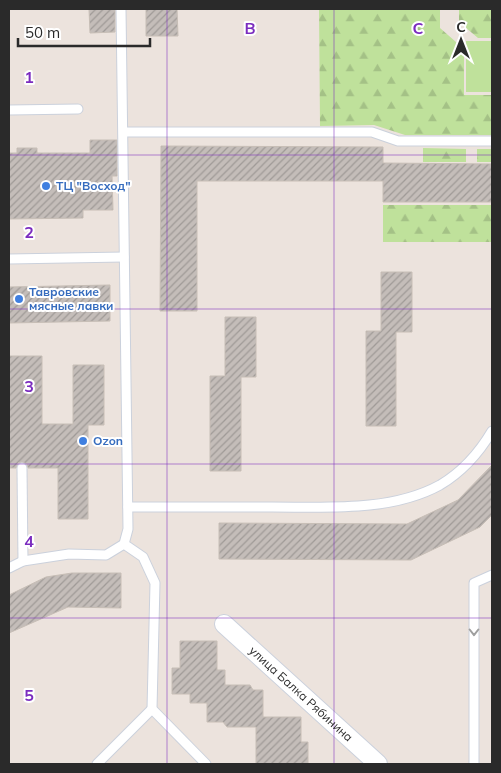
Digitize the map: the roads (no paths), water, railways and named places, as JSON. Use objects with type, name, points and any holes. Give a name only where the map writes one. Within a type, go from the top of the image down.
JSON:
[{"type":"street","name":"улица Балка Рябинина","points":[[224,624],[378,764]]},
{"type":"lane","points":[[9,568],[23,561],[69,554],[106,555],[124,544],[128,530],[121,9]]},
{"type":"lane","points":[[9,110],[78,109]]},
{"type":"lane","points":[[124,132],[372,132],[398,141],[492,141]]},
{"type":"lane","points":[[9,259],[124,257]]},
{"type":"lane","points":[[128,506],[337,507],[390,502],[408,498],[438,485],[454,475],[470,462],[484,446],[492,431]]},
{"type":"lane","points":[[22,468],[23,561]]},
{"type":"lane","points":[[97,764],[152,709],[155,583],[143,557],[124,544]]},
{"type":"lane","points":[[474,764],[474,583],[492,575]]},
{"type":"lane","points":[[152,709],[206,764]]},
{"type":"place","name":"ТЦ \"Восход\"","points":[[46,186]]},
{"type":"place","name":"Тавровские мясные лавки","points":[[19,299]]},
{"type":"place","name":"Ozon","points":[[83,441]]}]
